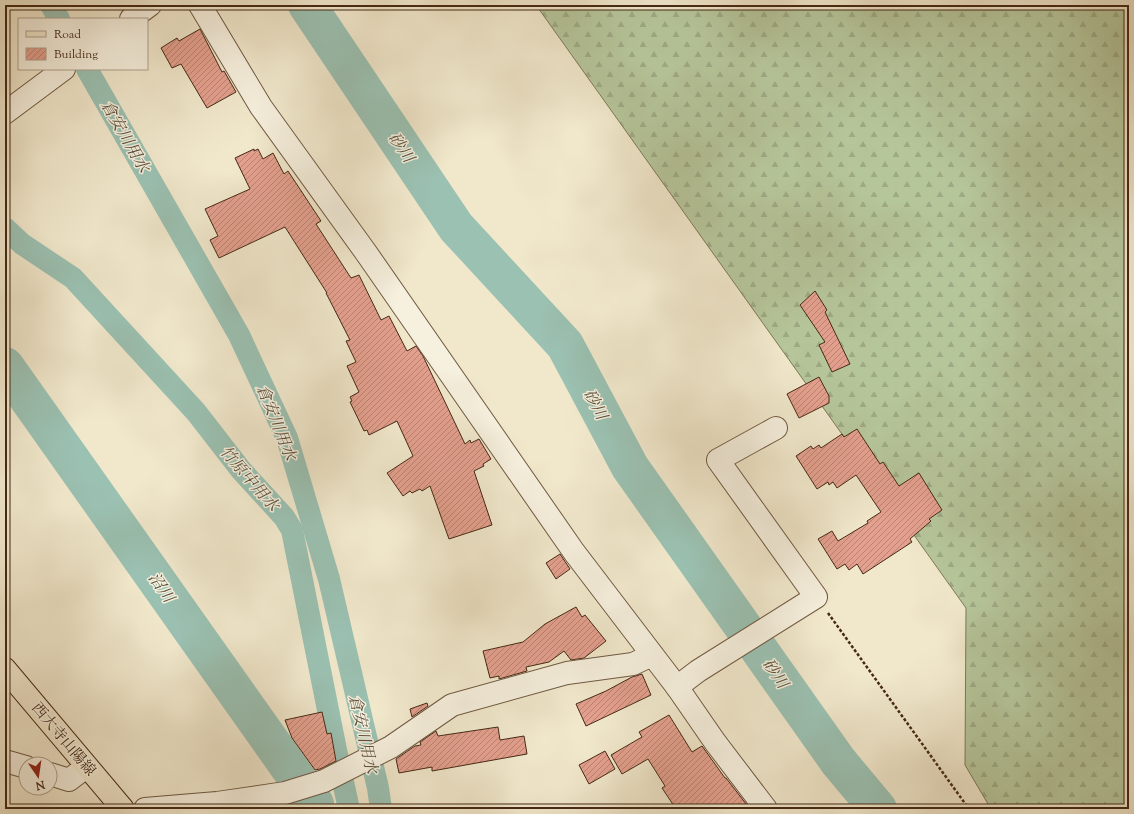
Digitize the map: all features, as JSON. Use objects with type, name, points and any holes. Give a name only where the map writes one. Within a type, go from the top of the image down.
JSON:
[{"type":"main road","name":"西大寺山陽線","points":[[5,669],[86,767],[123,809]]},
{"type":"street","points":[[132,18],[150,5]]},
{"type":"street","points":[[200,5],[261,107],[367,254],[574,552],[677,687],[715,742],[766,809]]},
{"type":"street","points":[[5,113],[63,70]]},
{"type":"street","points":[[677,687],[698,672],[812,600],[718,460],[776,428]]},
{"type":"street","points":[[145,809],[217,803],[285,793],[324,781],[391,747],[452,705],[567,673],[633,664],[652,655]]},
{"type":"street","points":[[5,761],[18,765]]},
{"type":"street","points":[[58,776],[70,780],[86,767]]},
{"type":"path","points":[[812,600],[969,809]]},
{"type":"green space","points":[[536,5],[1129,5],[1129,809],[991,809],[965,765],[966,608]]},
{"type":"building","points":[[200,29],[222,72],[224,71],[236,92],[207,108],[181,64],[172,68],[161,48],[177,38],[179,41]]},
{"type":"building","points":[[254,149],[254,151],[258,149],[263,159],[273,153],[284,174],[288,171],[321,221],[316,224],[351,278],[359,275],[381,320],[389,316],[407,351],[416,346],[423,356],[465,444],[470,440],[471,443],[479,439],[491,459],[483,464],[484,466],[474,471],[492,525],[449,539],[430,486],[422,491],[420,489],[412,493],[410,491],[403,496],[387,473],[413,456],[397,421],[369,435],[367,430],[364,431],[350,402],[352,401],[350,397],[359,392],[347,366],[356,362],[346,341],[350,340],[327,293],[285,227],[219,258],[210,240],[218,236],[205,209],[250,189],[235,158]]},
{"type":"building","points":[[815,291],[827,310],[825,312],[850,364],[832,372],[819,345],[825,342],[800,305]]},
{"type":"building","points":[[819,377],[829,396],[829,403],[799,418],[787,394]]},
{"type":"building","points":[[857,429],[880,464],[883,462],[899,486],[919,473],[942,510],[929,519],[931,521],[910,539],[912,542],[863,574],[857,564],[849,570],[845,564],[837,569],[818,539],[832,531],[838,541],[868,523],[867,521],[881,512],[856,475],[837,488],[833,482],[829,485],[828,482],[817,489],[796,456],[811,446],[813,449],[819,445],[821,448],[842,434],[844,437]]},
{"type":"building","points":[[560,554],[570,569],[556,579],[546,563]]},
{"type":"building","points":[[576,607],[582,617],[585,615],[606,641],[584,658],[571,660],[564,651],[549,662],[526,667],[527,671],[499,679],[499,676],[490,678],[483,651],[523,642],[545,624]]},
{"type":"building","points":[[642,674],[651,695],[586,726],[576,704],[606,691],[632,677]]},
{"type":"building","points":[[427,703],[428,706],[412,717],[410,709]]},
{"type":"building","points":[[322,712],[327,734],[331,733],[336,761],[315,770],[292,738],[285,720]]},
{"type":"building","points":[[669,715],[692,752],[702,746],[750,809],[676,809],[662,788],[665,786],[648,759],[622,774],[611,755],[642,737],[639,732]]},
{"type":"building","points":[[498,727],[500,740],[524,736],[527,754],[432,771],[432,767],[399,773],[396,759],[415,746],[421,745],[420,742],[436,731],[438,736]]},
{"type":"building","points":[[605,751],[615,769],[589,784],[579,765]]},
{"type":"waterway","name":"倉安川用水","points":[[51,5],[58,18]]},
{"type":"waterway","name":"砂川","points":[[307,5],[456,227],[565,345],[630,467],[838,761],[878,809]]},
{"type":"waterway","name":"倉安川用水","points":[[88,70],[239,335],[287,438],[329,579],[378,788],[381,809]]},
{"type":"waterway","name":"竹原中用水","points":[[5,228],[22,244],[73,278],[196,412],[241,470],[284,517],[292,530],[349,809]]},
{"type":"waterway","name":"沼川","points":[[5,366],[315,804],[316,809]]}]
